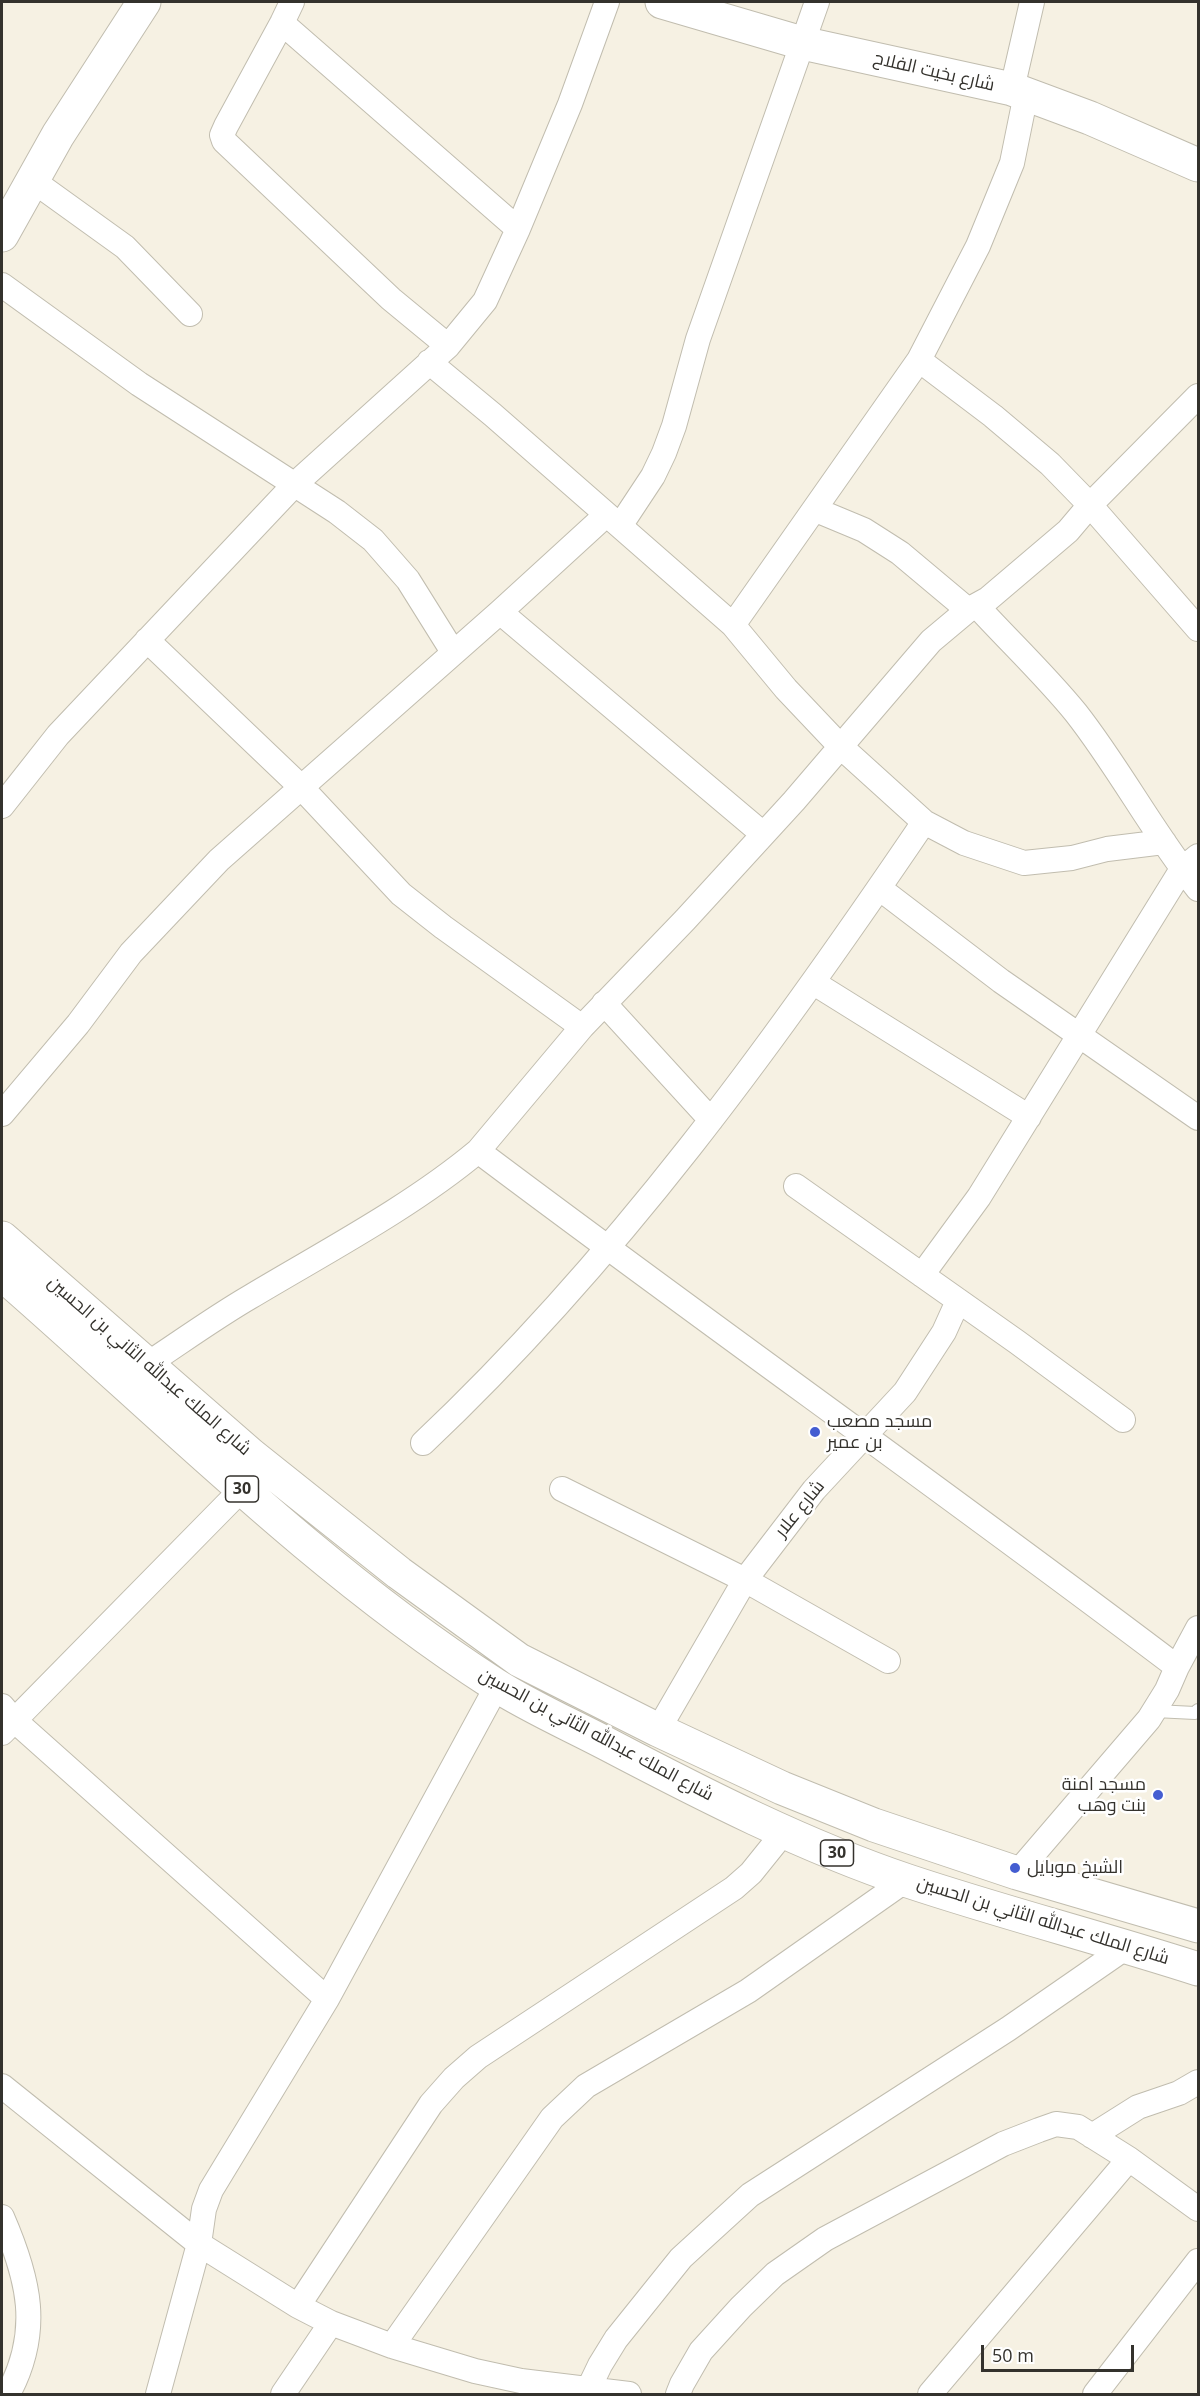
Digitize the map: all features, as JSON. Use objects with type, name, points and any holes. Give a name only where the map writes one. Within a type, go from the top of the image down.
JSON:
[{"type":"main road","points":[[2,235],[32,180],[144,2]]},
{"type":"main road","name":"شارع بخيت الفلاح","points":[[662,2],[802,43],[1019,92],[1090,118],[1198,165]]},
{"type":"main road","name":"شارع الملك عبدالله الثاني بن الحسين","points":[[2,1238],[23,1280],[93,1336],[242,1489],[404,1622],[497,1686],[638,1760],[784,1832],[906,1880],[1198,1969]]},
{"type":"main road","name":"شارع الملك عبدالله الثاني بن الحسين","points":[[93,1336],[146,1365],[343,1530],[497,1646],[549,1677],[782,1788],[874,1825],[1017,1873],[1198,1926]]},
{"type":"street","points":[[2,806],[58,735],[294,485],[448,346],[485,301],[570,104],[607,2]]},
{"type":"street","points":[[2,1114],[78,1024],[131,953],[219,860],[453,652],[613,521],[653,476],[674,426],[698,339],[817,2]]},
{"type":"street","points":[[734,625],[919,360],[978,246],[1012,163],[1019,92],[1032,2]]},
{"type":"street","points":[[448,346],[391,299],[224,141],[222,135],[226,126],[287,12],[518,229]]},
{"type":"street","points":[[32,180],[125,247],[190,314]]},
{"type":"street","points":[[2,285],[139,384],[337,512],[372,540],[408,580],[453,652]]},
{"type":"street","points":[[919,360],[1034,450],[1196,619]]},
{"type":"street","points":[[429,362],[734,625],[786,689],[840,746],[924,822],[964,843],[1024,863],[1072,858],[1107,849],[1164,842]]},
{"type":"street","points":[[146,1365],[247,1298],[355,1235],[457,1168],[478,1151],[582,1027],[686,920],[794,801],[931,641],[1068,531],[1089,506],[1198,396]]},
{"type":"street","points":[[816,510],[864,530],[900,553],[972,608],[1075,712],[1122,776],[1164,842],[1190,862],[1198,889]]},
{"type":"street","points":[[500,612],[763,834]]},
{"type":"street","points":[[147,640],[301,787],[401,894],[582,1027]]},
{"type":"street","points":[[423,1443],[485,1384],[542,1323],[711,1120],[813,983],[924,822]]},
{"type":"street","points":[[922,1275],[979,1197],[1079,1034],[1190,862]]},
{"type":"street","points":[[879,888],[1001,981],[1198,1118]]},
{"type":"street","points":[[813,983],[1029,1117]]},
{"type":"street","points":[[604,1003],[711,1120]]},
{"type":"street","points":[[478,1151],[864,1437],[1030,1555],[1177,1667]]},
{"type":"street","points":[[796,1186],[1123,1420]]},
{"type":"street","name":"شارع علار","points":[[658,1730],[745,1580],[814,1490],[905,1392],[944,1332],[958,1300]]},
{"type":"street","points":[[242,1489],[6,1720],[327,1999]]},
{"type":"street","points":[[562,1489],[745,1580],[888,1661]]},
{"type":"street","points":[[1017,1873],[1155,1711],[1198,1628]]},
{"type":"street","points":[[158,2394],[199,2244],[204,2209],[217,2178],[327,1999],[497,1686]]},
{"type":"street","points":[[298,2306],[431,2103],[454,2078],[478,2056],[734,1888],[751,1873],[784,1832]]},
{"type":"street","points":[[392,2346],[538,2137],[568,2101],[586,2086],[748,1991],[906,1880]]},
{"type":"street","points":[[572,2389],[600,2365],[616,2339],[681,2258],[750,2195],[1008,2029],[1128,1946]]},
{"type":"street","points":[[1092,2136],[1138,2107],[1179,2093],[1198,2082]]},
{"type":"street","points":[[2,2086],[199,2244],[298,2306],[331,2323],[392,2346],[475,2371],[572,2389],[628,2394]]},
{"type":"street","points":[[678,2394],[701,2351],[775,2274],[825,2239],[1003,2144],[1039,2130],[1056,2124],[1078,2127],[1129,2159],[1198,2209]]},
{"type":"street","points":[[930,2394],[1129,2159]]},
{"type":"street","points":[[2,2217],[21,2266],[30,2308],[27,2343],[8,2394]]},
{"type":"street","points":[[1095,2394],[1198,2261]]},
{"type":"street","points":[[283,2394],[331,2323]]},
{"type":"lane","points":[[1155,1711],[1195,1713],[1198,1710]]},
{"type":"place","name":"مسجد مصعب بن عمير","points":[[815,1432]]},
{"type":"place","name":"مسجد امنة بنت وهب","points":[[1158,1795]]},
{"type":"place","name":"الشيخ موبايل","points":[[1015,1868]]}]
